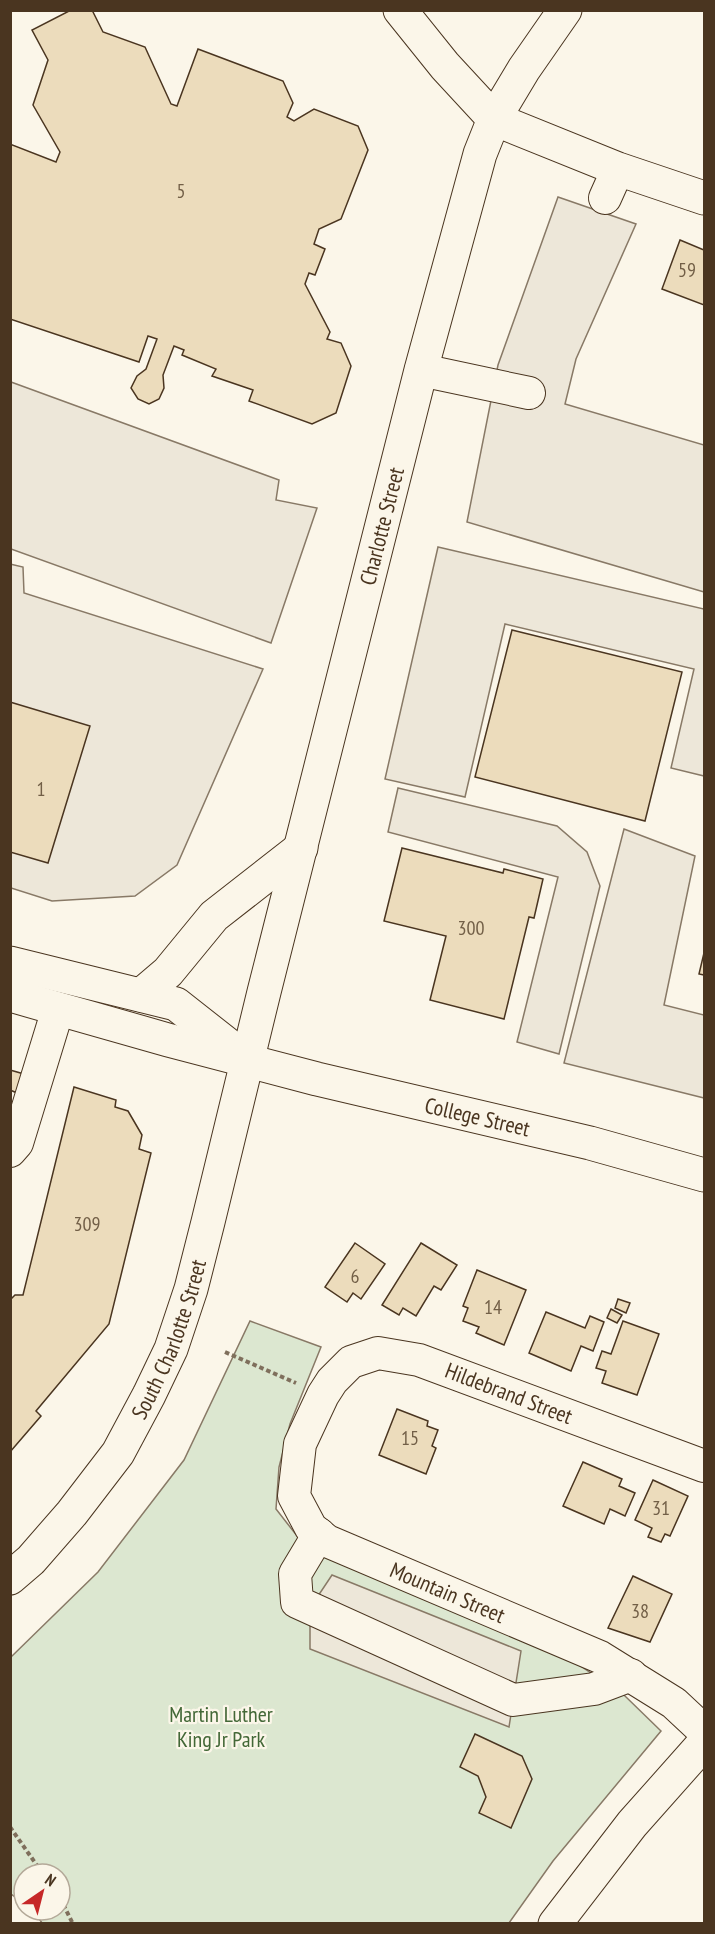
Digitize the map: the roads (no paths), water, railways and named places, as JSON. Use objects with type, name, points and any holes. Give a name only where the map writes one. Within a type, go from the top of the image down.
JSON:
[{"type":"main road","points":[[400,10],[445,66],[494,119],[612,184],[705,198]]},
{"type":"main road","name":"Charlotte Street","points":[[248,1060],[421,370],[480,154],[494,119],[524,69],[565,10]]},
{"type":"main road","points":[[141,995],[168,972],[214,916],[301,848]]},
{"type":"main road","name":"College Street","points":[[10,963],[176,1004],[248,1060]]},
{"type":"main road","name":"College Street","points":[[10,995],[317,1079],[590,1143],[705,1175]]},
{"type":"main road","name":"South Charlotte Street","points":[[10,1578],[31,1560],[72,1513],[118,1453],[171,1349],[191,1289],[248,1060]]},
{"type":"main road","points":[[555,1923],[632,1824],[705,1743]]},
{"type":"street","points":[[421,370],[529,393]]},
{"type":"street","points":[[10,1151],[16,1143],[58,1009]]},
{"type":"street","name":"Hildebrand Street","points":[[323,1395],[332,1381],[351,1362],[378,1353],[419,1360],[705,1467]]},
{"type":"street","name":"Mountain Street","points":[[323,1395],[300,1444],[294,1496],[311,1528],[327,1541],[600,1658],[674,1703],[705,1731]]},
{"type":"street","points":[[319,1534],[295,1574],[297,1602],[513,1700],[594,1689],[631,1675]]},
{"type":"park label","name":"Martin Luther King Jr Park","points":[[221,1727]]}]
